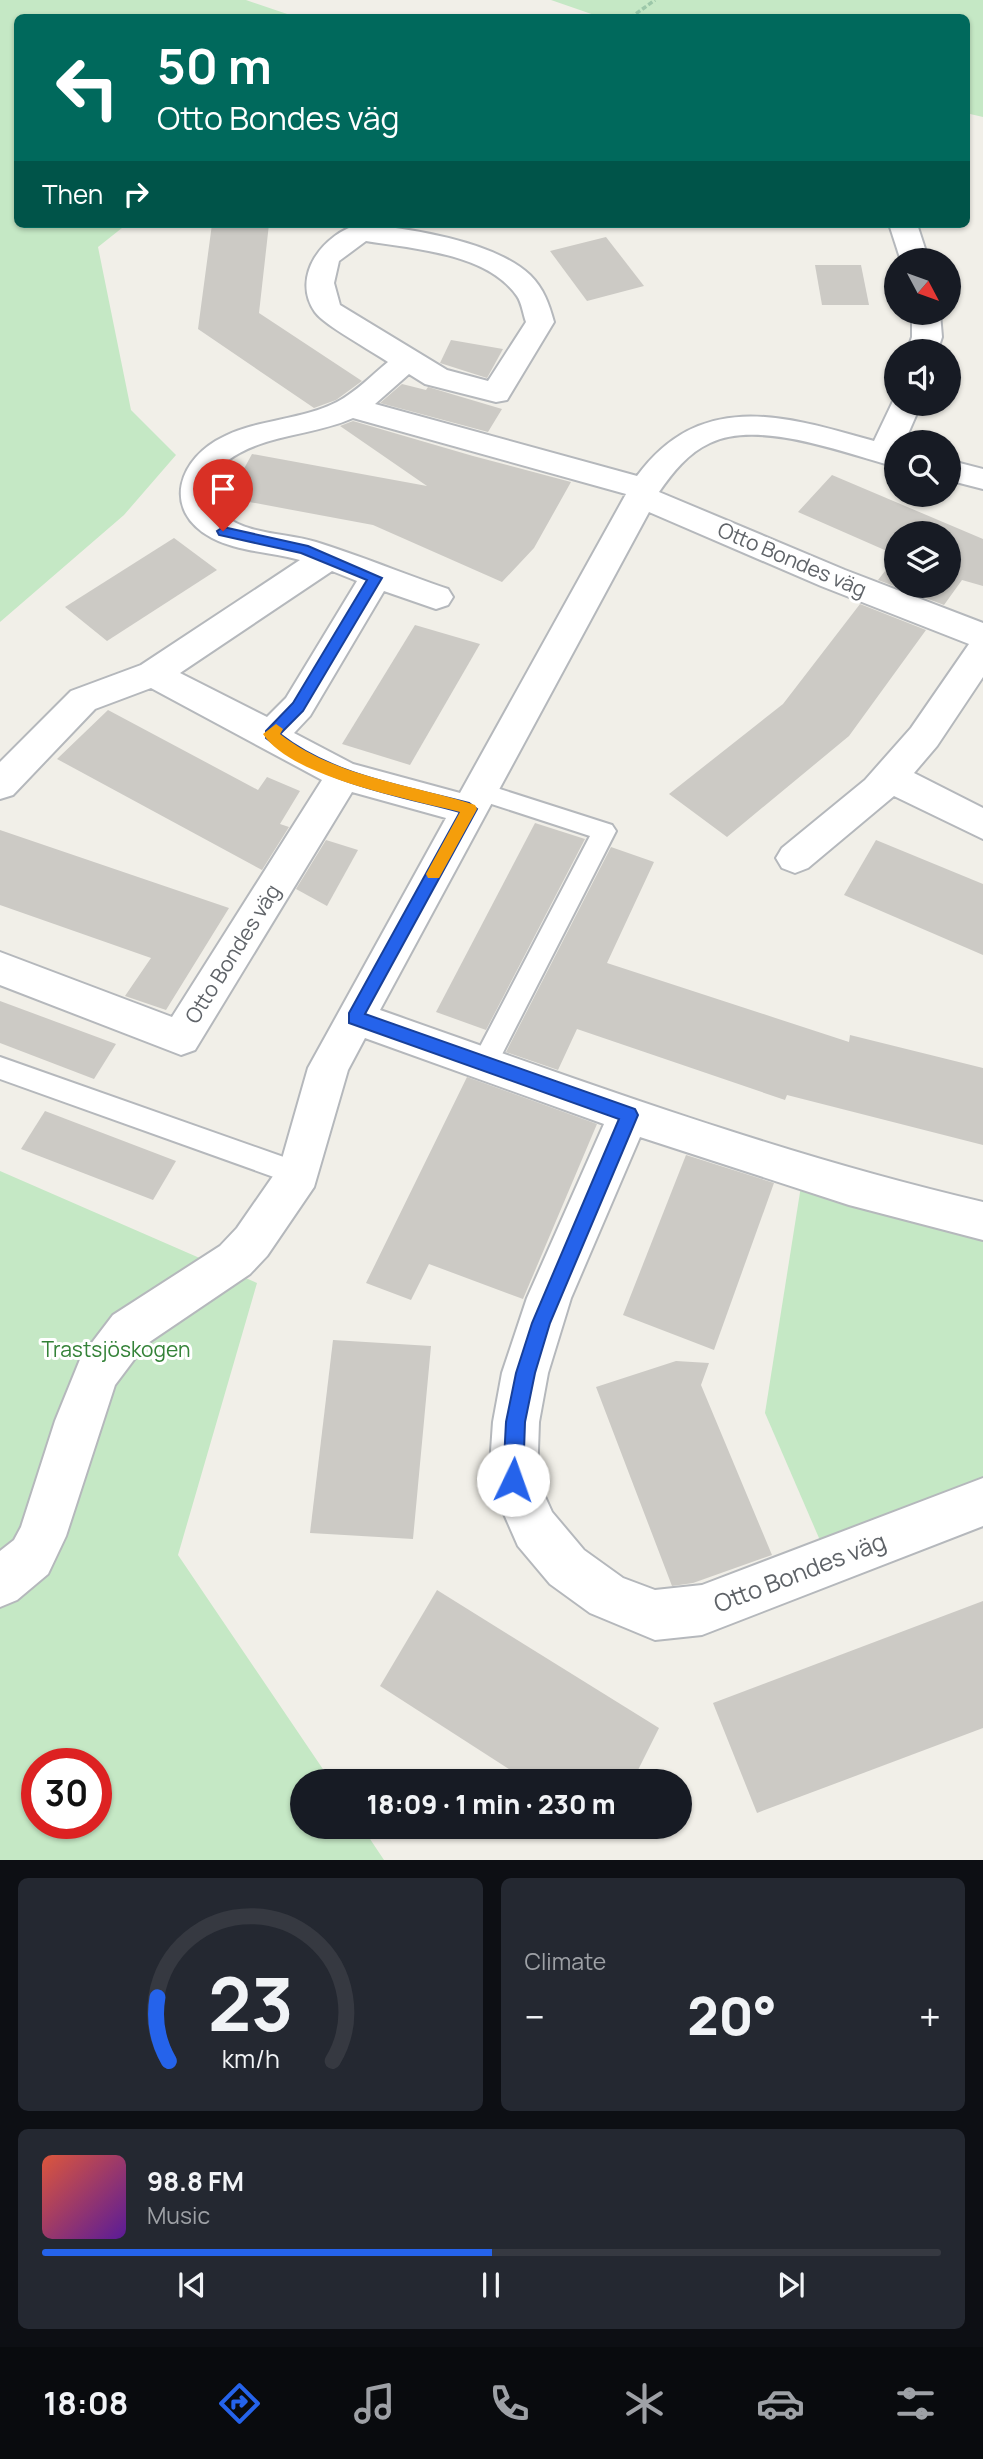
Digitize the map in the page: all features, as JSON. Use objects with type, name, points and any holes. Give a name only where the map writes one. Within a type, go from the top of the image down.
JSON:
[{"type":"street","points":[[362,228],[473,256],[509,273],[531,295],[540,322],[496,393],[436,377],[407,361],[327,309],[320,284],[326,258],[362,228]]},
{"type":"street","points":[[904,228],[911,248]]},
{"type":"street","points":[[407,361],[351,407],[225,448],[198,472],[195,489],[199,505],[223,531],[304,549],[375,578],[436,597]]},
{"type":"street","name":"Otto Bondes väg","points":[[351,407],[643,492],[833,578],[983,636]]},
{"type":"street","points":[[0,1583],[31,1557],[42,1536],[78,1421],[97,1371],[129,1330],[235,1260],[252,1242],[299,1174],[328,1068],[643,492],[663,464],[681,447],[703,434],[739,427],[776,427],[884,454]]},
{"type":"street","points":[[961,474],[983,479]]},
{"type":"street","points":[[0,785],[83,700],[153,674],[247,608],[328,558]]},
{"type":"street","points":[[271,734],[298,707],[375,578]]},
{"type":"street","points":[[795,858],[890,777],[924,737],[983,650]]},
{"type":"street","points":[[153,674],[271,734],[296,754],[343,776],[474,800]]},
{"type":"street","name":"Otto Bondes väg","points":[[0,968],[181,1038],[343,776]]},
{"type":"street","points":[[890,777],[983,825]]},
{"type":"street","points":[[355,1018],[629,1115],[782,1165],[934,1210],[983,1221]]},
{"type":"street","name":"Otto Bondes väg","points":[[629,1115],[549,1298],[525,1373],[516,1422],[513,1480],[535,1529],[568,1567],[607,1596],[655,1615],[702,1610],[983,1502]]},
{"type":"lane","points":[[474,800],[604,831],[484,1064]]},
{"type":"lane","points":[[0,1068],[299,1174]]},
{"type":"path","points":[[636,14],[655,0]]},
{"type":"green space","points":[[0,0],[246,0],[287,14],[14,14],[14,228],[122,228],[98,247],[131,410],[176,455],[124,515],[0,622]]},
{"type":"green space","points":[[551,0],[983,0],[983,117],[970,114],[970,14],[591,14]]},
{"type":"green space","name":"Trastsjöskogen","points":[[0,1171],[257,1283],[178,1555],[323,1769],[290,1769],[290,1839],[370,1839],[384,1860],[0,1860]]},
{"type":"green space","points":[[801,1186],[983,1236],[983,1482],[822,1545],[765,1413]]},
{"type":"building","points":[[211,228],[269,228],[259,313],[362,381],[336,400],[314,408],[198,329]]},
{"type":"building","points":[[606,237],[644,286],[587,301],[550,251]]},
{"type":"building","points":[[815,265],[861,265],[869,305],[822,305]]},
{"type":"building","points":[[451,340],[503,349],[487,378],[440,363]]},
{"type":"building","points":[[402,384],[426,390],[428,387],[502,409],[488,432],[380,403]]},
{"type":"building","points":[[353,421],[571,482],[534,548],[502,582],[373,525],[228,498],[252,454],[427,486],[340,426]]},
{"type":"building","points":[[832,475],[884,497],[884,507],[908,507],[941,521],[884,521],[884,550],[798,512]]},
{"type":"building","points":[[961,530],[983,539],[983,586],[962,580]]},
{"type":"building","points":[[174,538],[217,570],[107,641],[65,607]]},
{"type":"building","points":[[926,598],[949,598],[944,605]]},
{"type":"building","points":[[860,604],[926,630],[849,736],[727,837],[669,794],[783,704]]},
{"type":"building","points":[[415,625],[480,644],[410,765],[342,744]]},
{"type":"building","points":[[108,710],[258,790],[267,777],[300,791],[280,824],[289,827],[262,870],[57,759]]},
{"type":"building","points":[[535,823],[585,839],[486,1030],[436,1012]]},
{"type":"building","points":[[0,830],[229,908],[166,1010],[125,996],[151,958],[0,905]]},
{"type":"building","points":[[326,840],[358,850],[327,906],[296,889]]},
{"type":"building","points":[[876,840],[983,884],[983,955],[844,895]]},
{"type":"building","points":[[611,847],[654,862],[607,963],[849,1042],[850,1035],[983,1068],[983,1145],[787,1095],[785,1100],[577,1029],[558,1070],[506,1052]]},
{"type":"building","points":[[0,1001],[116,1044],[94,1079],[0,1043]]},
{"type":"building","points":[[467,1077],[597,1124],[523,1299],[429,1264],[411,1300],[366,1283]]},
{"type":"building","points":[[45,1111],[176,1161],[153,1200],[21,1149]]},
{"type":"building","points":[[686,1155],[774,1183],[714,1350],[623,1315]]},
{"type":"building","points":[[333,1340],[431,1346],[413,1539],[310,1533]]},
{"type":"building","points":[[676,1361],[709,1363],[701,1385],[772,1555],[693,1583],[672,1586],[596,1387]]},
{"type":"building","points":[[437,1590],[659,1728],[638,1769],[509,1769],[380,1686]]},
{"type":"building","points":[[983,1601],[983,1728],[757,1813],[713,1703]]},
{"type":"slow traffic","points":[[276,729],[271,734],[296,754],[343,776],[469,809],[434,874]]},
{"type":"route","points":[[223,531],[243,538],[304,549],[375,578],[298,707],[271,734],[296,754],[343,776],[469,809],[355,1018],[629,1115],[549,1298],[525,1373],[516,1422],[513,1480]]}]
